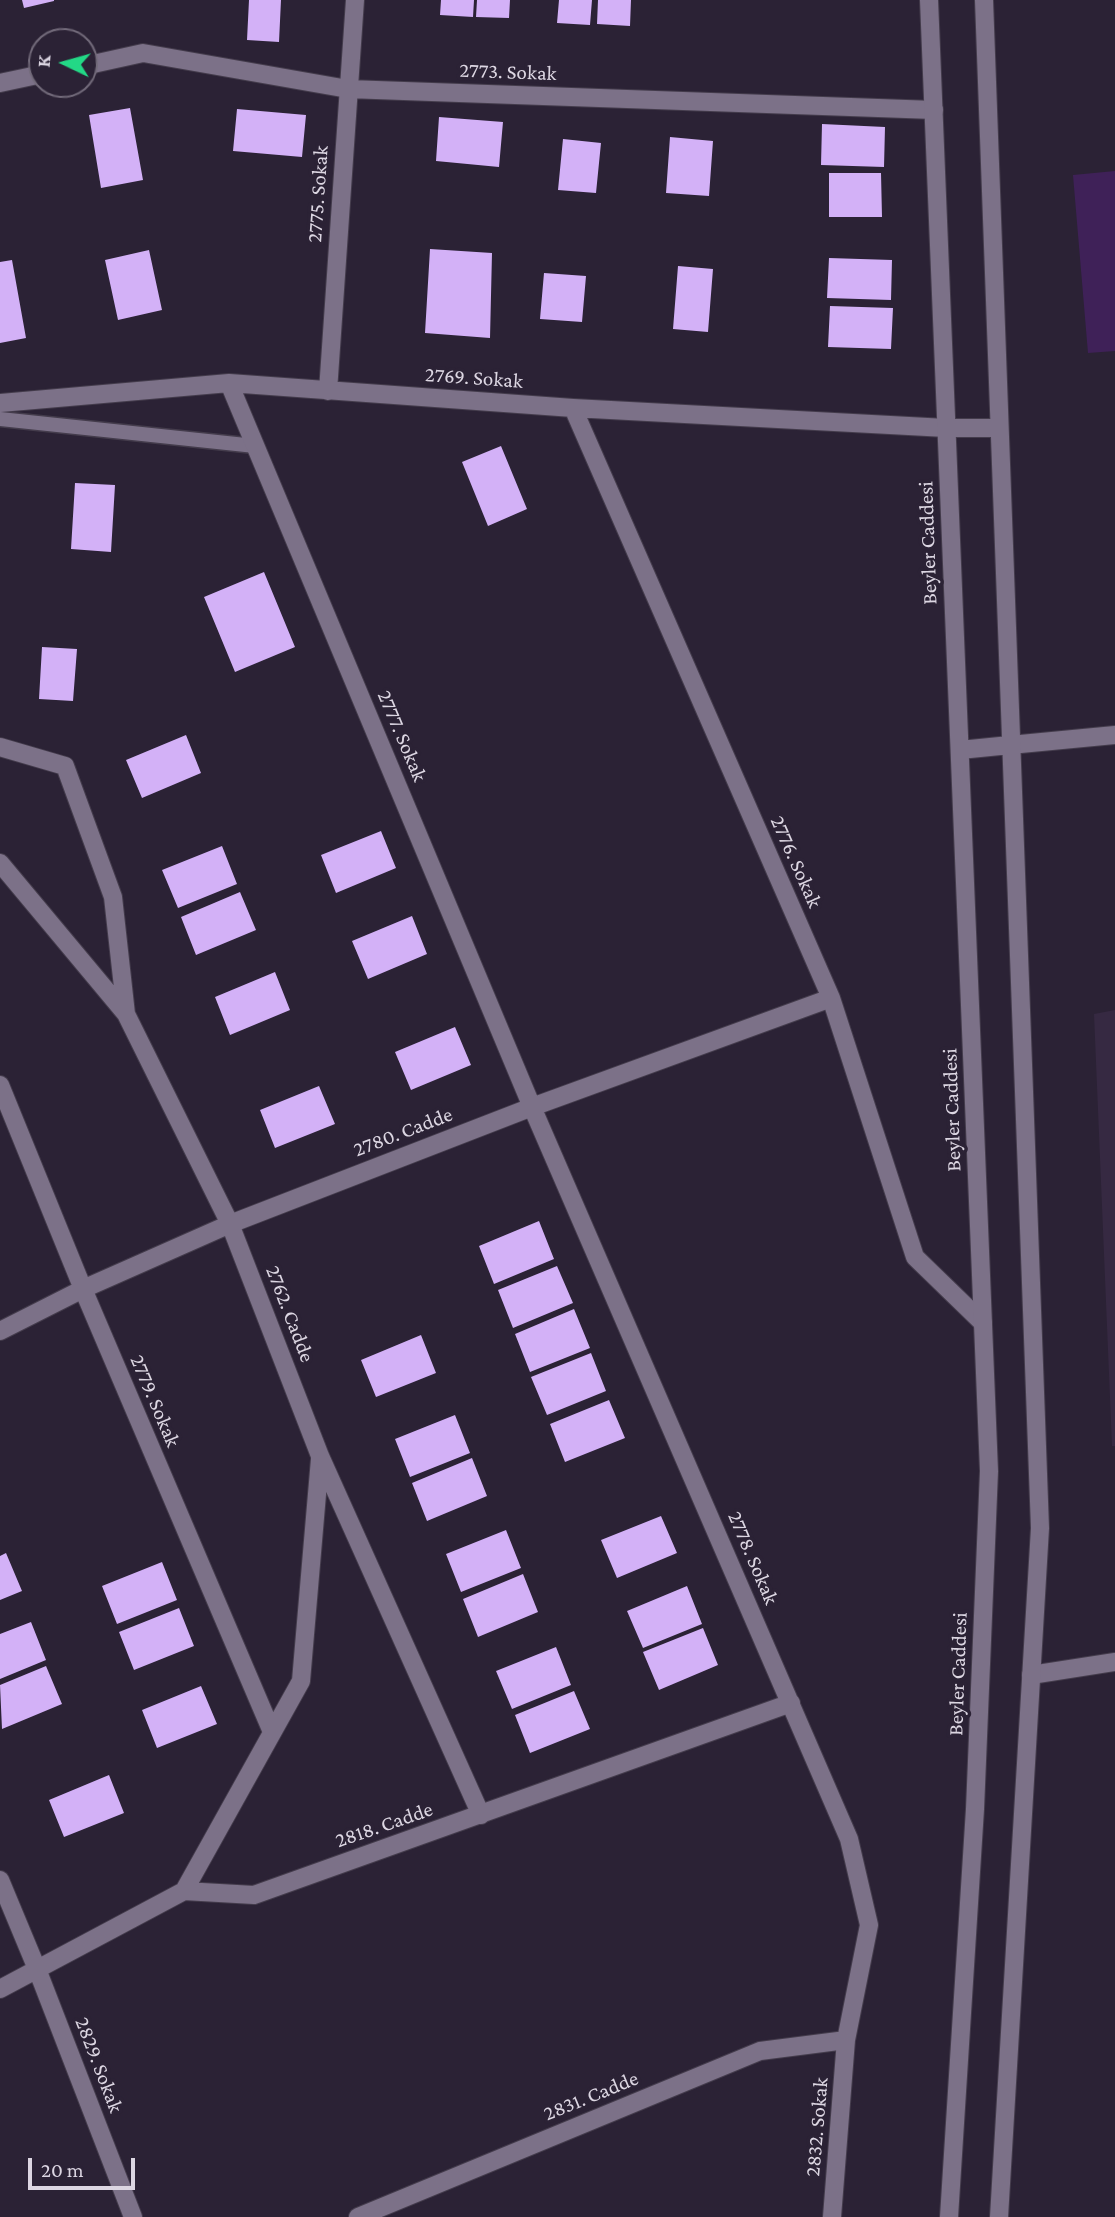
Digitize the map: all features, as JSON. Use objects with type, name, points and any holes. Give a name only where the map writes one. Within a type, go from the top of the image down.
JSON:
[{"type":"street","name":"2775. Sokak","points":[[328,391],[355,0]]},
{"type":"street","name":"Beyler Caddesi","points":[[929,0],[989,1485],[975,1808],[948,2217]]},
{"type":"street","points":[[984,0],[1040,1528],[999,2217]]},
{"type":"street","name":"2773. Sokak","points":[[98,63],[143,53],[348,89],[934,110]]},
{"type":"street","points":[[0,83],[28,78]]},
{"type":"street","name":"2769. Sokak","points":[[0,403],[229,383],[573,408],[946,428],[999,428]]},
{"type":"street","name":"2777. Sokak","points":[[229,383],[532,1107]]},
{"type":"street","name":"2776. Sokak","points":[[573,408],[831,998],[915,1257],[983,1323]]},
{"type":"street","points":[[960,750],[1115,735]]},
{"type":"street","points":[[0,747],[65,766],[113,897],[126,1014]]},
{"type":"street","name":"2762. Cadde","points":[[0,863],[126,1014],[230,1224],[320,1456],[481,1815]]},
{"type":"street","name":"2780. Cadde","points":[[0,1331],[82,1289],[230,1224],[532,1107],[831,998]]},
{"type":"street","name":"2779. Sokak","points":[[0,1085],[82,1289],[272,1732]]},
{"type":"street","name":"2778. Sokak","points":[[532,1107],[849,1839],[869,1925],[846,2040]]},
{"type":"street","points":[[0,1989],[184,1891],[301,1681],[320,1456]]},
{"type":"street","points":[[1031,1675],[1115,1662]]},
{"type":"street","name":"2818. Cadde","points":[[184,1891],[254,1895],[791,1703]]},
{"type":"street","name":"2829. Sokak","points":[[0,1880],[133,2217]]},
{"type":"street","name":"2831. Cadde","points":[[358,2217],[760,2051],[846,2040]]},
{"type":"street","name":"2832. Sokak","points":[[832,2217],[846,2040]]},
{"type":"lane","points":[[0,419],[255,446]]},
{"type":"shaded area","points":[[1115,171],[1115,351],[1088,353],[1073,175]]},
{"type":"shaded area","points":[[1115,1010],[1115,1446],[1112,1446],[1094,1014]]},
{"type":"building","points":[[22,0],[54,0],[54,1],[24,8]]},
{"type":"building","points":[[249,0],[281,0],[279,42],[247,40]]},
{"type":"building","points":[[441,0],[474,0],[473,17],[440,15]]},
{"type":"building","points":[[477,0],[510,0],[509,18],[476,17]]},
{"type":"building","points":[[559,0],[592,0],[590,25],[557,23]]},
{"type":"building","points":[[598,0],[631,0],[630,26],[597,24]]},
{"type":"building","points":[[130,108],[143,180],[101,188],[89,115]]},
{"type":"building","points":[[237,109],[306,115],[302,157],[233,151]]},
{"type":"building","points":[[439,117],[503,122],[499,167],[436,161]]},
{"type":"building","points":[[822,124],[885,127],[884,167],[821,165]]},
{"type":"building","points":[[670,137],[713,141],[709,196],[666,193]]},
{"type":"building","points":[[563,139],[601,143],[596,193],[558,190]]},
{"type":"building","points":[[829,173],[881,173],[882,217],[829,217]]},
{"type":"building","points":[[430,249],[492,253],[490,338],[425,333]]},
{"type":"building","points":[[149,250],[162,310],[118,320],[105,260]]},
{"type":"building","points":[[829,258],[892,260],[891,300],[827,298]]},
{"type":"building","points":[[12,260],[26,338],[0,343],[0,262]]},
{"type":"building","points":[[678,266],[713,269],[708,332],[673,329]]},
{"type":"building","points":[[544,273],[586,276],[582,322],[540,319]]},
{"type":"building","points":[[830,306],[893,308],[891,349],[828,347]]},
{"type":"building","points":[[501,446],[527,509],[488,526],[462,462]]},
{"type":"building","points":[[75,483],[115,485],[111,552],[71,549]]},
{"type":"building","points":[[264,572],[295,647],[235,672],[204,597]]},
{"type":"building","points":[[42,647],[77,649],[73,701],[39,699]]},
{"type":"building","points":[[186,735],[201,773],[142,798],[126,760]]},
{"type":"building","points":[[381,831],[396,868],[336,893],[321,855]]},
{"type":"building","points":[[222,846],[237,884],[178,908],[162,870]]},
{"type":"building","points":[[240,892],[256,930],[196,955],[181,917]]},
{"type":"building","points":[[412,916],[427,954],[368,979],[352,941]]},
{"type":"building","points":[[275,972],[290,1010],[230,1035],[215,997]]},
{"type":"building","points":[[455,1027],[471,1065],[411,1090],[395,1052]]},
{"type":"building","points":[[319,1086],[335,1124],[275,1148],[260,1110]]},
{"type":"building","points":[[539,1221],[554,1259],[494,1284],[479,1246]]},
{"type":"building","points":[[557,1266],[573,1303],[513,1328],[498,1290]]},
{"type":"building","points":[[574,1309],[590,1348],[530,1372],[515,1334]]},
{"type":"building","points":[[421,1335],[436,1373],[376,1397],[361,1360]]},
{"type":"building","points":[[591,1353],[606,1391],[547,1415],[531,1377]]},
{"type":"building","points":[[609,1400],[625,1438],[565,1462],[550,1424]]},
{"type":"building","points":[[455,1415],[470,1453],[410,1477],[395,1439]]},
{"type":"building","points":[[472,1458],[487,1496],[427,1521],[412,1483]]},
{"type":"building","points":[[661,1516],[677,1553],[617,1578],[601,1540]]},
{"type":"building","points":[[506,1530],[521,1568],[461,1592],[446,1554]]},
{"type":"building","points":[[6,1553],[22,1591],[0,1600],[0,1556]]},
{"type":"building","points":[[162,1562],[177,1600],[117,1624],[102,1586]]},
{"type":"building","points":[[523,1574],[538,1612],[478,1637],[463,1599]]},
{"type":"building","points":[[687,1586],[702,1624],[643,1648],[627,1611]]},
{"type":"building","points":[[179,1608],[194,1646],[134,1670],[119,1632]]},
{"type":"building","points":[[31,1622],[46,1660],[0,1679],[0,1634]]},
{"type":"building","points":[[703,1628],[718,1665],[659,1690],[643,1652]]},
{"type":"building","points":[[556,1647],[571,1685],[512,1709],[496,1671]]},
{"type":"building","points":[[46,1666],[62,1704],[2,1729],[0,1685]]},
{"type":"building","points":[[201,1686],[217,1724],[157,1748],[142,1710]]},
{"type":"building","points":[[574,1691],[590,1729],[530,1753],[515,1715]]},
{"type":"building","points":[[109,1775],[124,1813],[64,1837],[49,1800]]}]
